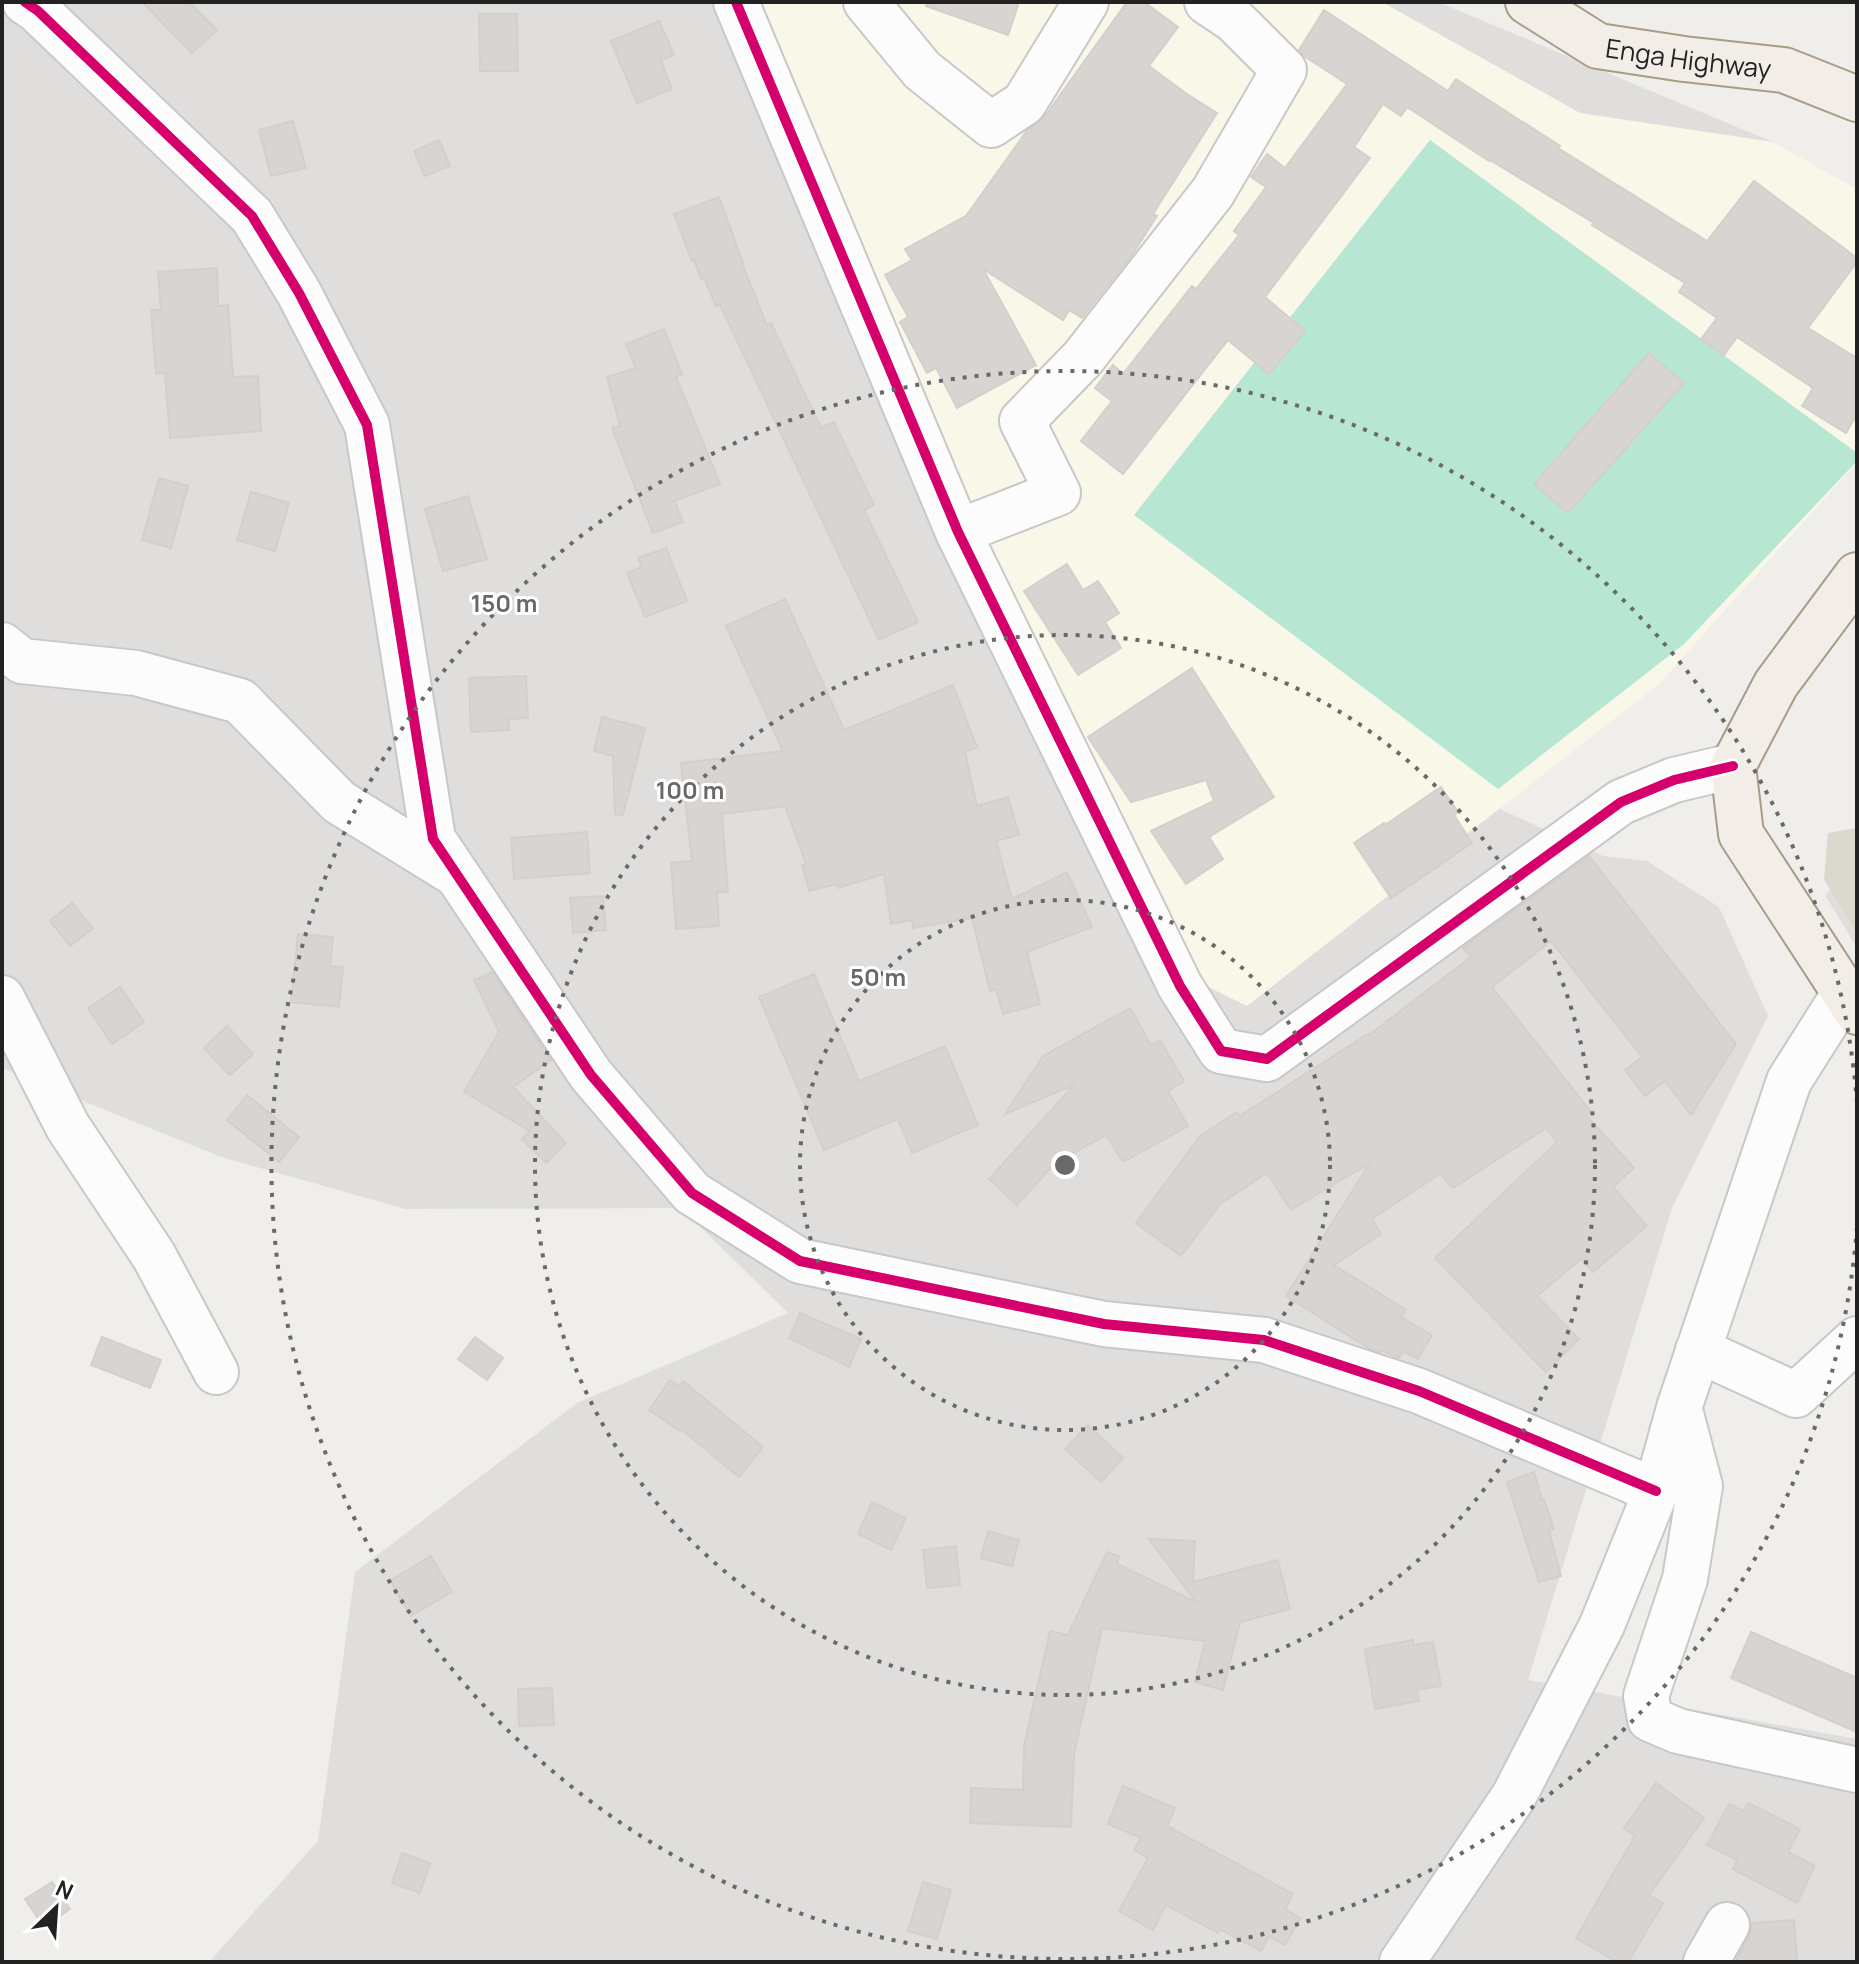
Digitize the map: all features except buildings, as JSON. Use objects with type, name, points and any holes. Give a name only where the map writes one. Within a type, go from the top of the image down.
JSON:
[{"type":"main road","name":"Enga Highway","points":[[1528,2],[1598,46],[1784,70],[1857,99]]},
{"type":"main road","points":[[1851,1003],[1741,834],[1733,766],[1776,684],[1857,575]]},
{"type":"street","points":[[25,2],[252,216],[299,293],[367,425],[433,839],[591,1075],[692,1193],[800,1261],[1104,1324],[1264,1340],[1419,1391],[1656,1491]]},
{"type":"street","points":[[736,2],[958,532],[1180,986],[1221,1051],[1267,1059],[1621,802],[1674,780],[1733,766]]},
{"type":"street","points":[[866,2],[922,70],[991,125],[1024,103],[1086,2]]},
{"type":"street","points":[[958,532],[1058,493],[1022,421],[1083,358],[1213,192],[1284,70],[1234,20],[1207,2]]},
{"type":"street","points":[[2,645],[22,661],[136,673],[240,701],[339,802],[456,874]]},
{"type":"street","points":[[2,998],[68,1127],[154,1256],[216,1372]]},
{"type":"street","points":[[1402,1962],[1514,1796],[1602,1625],[1656,1491],[1679,1408],[1789,1081],[1851,1003]]},
{"type":"street","points":[[1698,1350],[1796,1395],[1857,1339]]},
{"type":"street","points":[[1679,1408],[1700,1486],[1685,1579],[1646,1696],[1650,1719],[1678,1731],[1857,1770]]},
{"type":"street","points":[[1706,1962],[1727,1925]]},
{"type":"shaded area","points":[[2,2],[1438,2],[1773,142],[1857,189],[1410,768],[1603,856],[1647,861],[1719,907],[1768,1016],[1672,1208],[1528,1680],[1857,1739],[1857,1962],[209,1962],[318,1841],[355,1572],[577,1403],[788,1313],[681,1208],[405,1209],[221,1157],[2,1068]]},
{"type":"shaded area","points":[[760,2],[1382,2],[1580,113],[1773,142],[1857,189],[1857,462],[1659,684],[1247,1006],[1200,983],[931,454]]},
{"type":"shaded area","points":[[1857,828],[1857,933],[1824,880],[1828,833]]},
{"type":"shaded area","points":[[1840,880],[1857,880],[1857,948],[1825,895]]},
{"type":"green space","points":[[1430,140],[1857,453],[1857,461],[1684,644],[1498,789],[1134,515]]},
{"type":"cycle path","points":[[25,2],[252,216],[299,293],[367,425],[433,839],[591,1075],[692,1193],[800,1261],[1104,1324],[1264,1340],[1419,1391],[1656,1491]]},
{"type":"cycle path","points":[[736,2],[958,532],[1180,986],[1221,1051],[1267,1059],[1621,802],[1674,780],[1733,766]]}]
